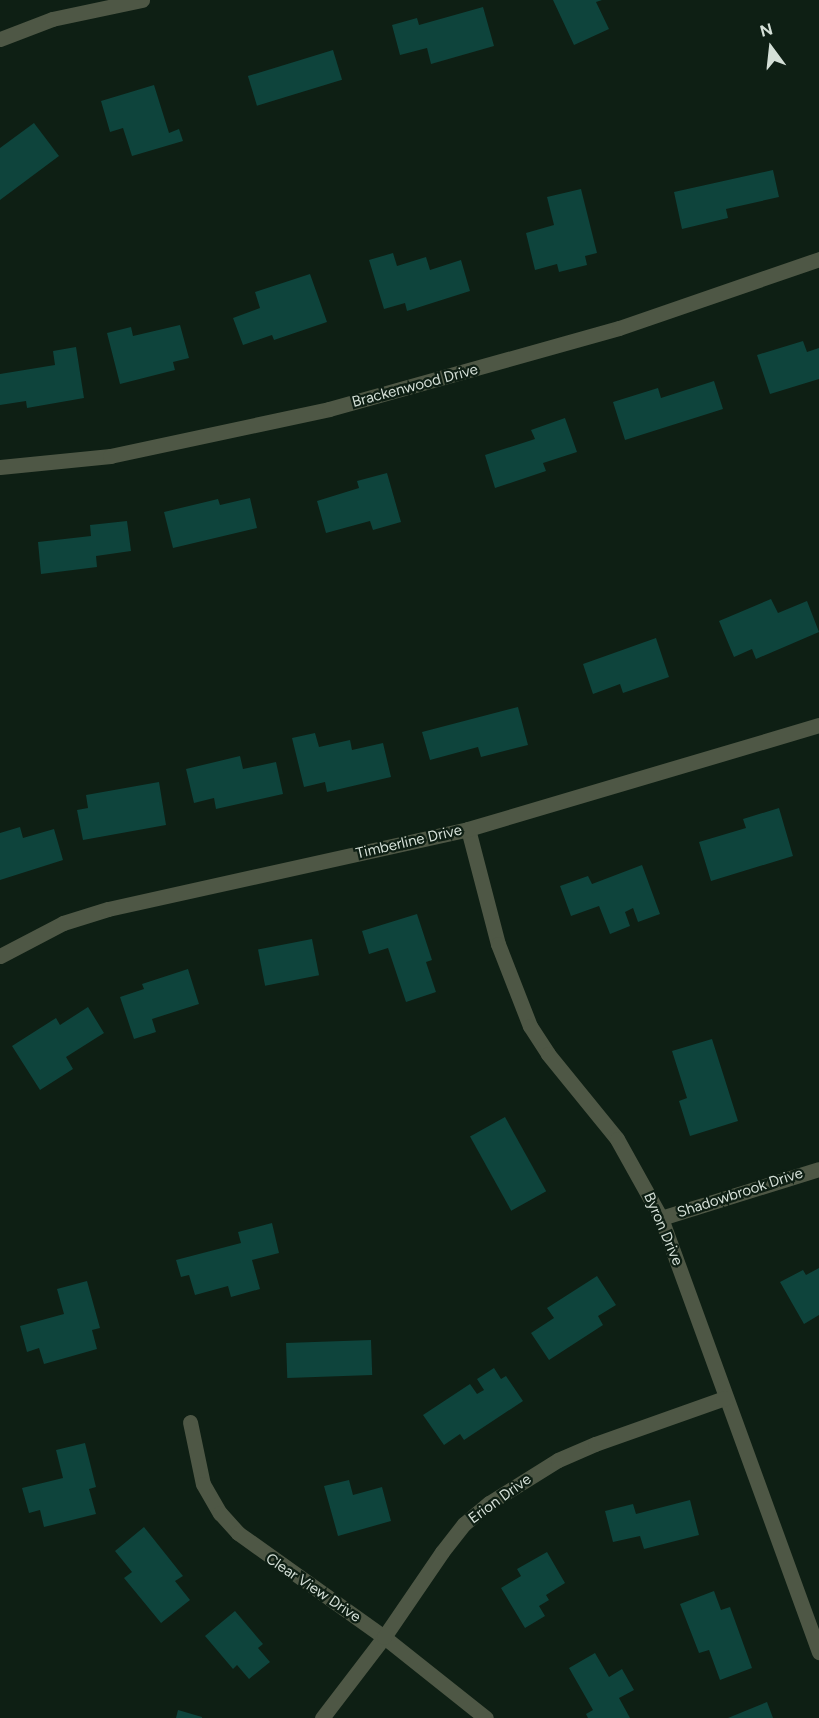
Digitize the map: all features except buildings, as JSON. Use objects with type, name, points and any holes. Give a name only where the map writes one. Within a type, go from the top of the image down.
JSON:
[{"type":"street","points":[[0,39],[52,19],[142,0]]},
{"type":"street","name":"Brackenwood Drive","points":[[0,467],[110,456],[329,409],[619,328],[819,259]]},
{"type":"street","name":"Timberline Drive","points":[[0,956],[63,923],[108,909],[468,829],[819,725]]},
{"type":"street","name":"Byron Drive","points":[[468,829],[498,944],[517,999],[548,1054],[617,1138],[661,1218],[819,1652]]},
{"type":"street","name":"Shadowbrook Drive","points":[[661,1218],[819,1169]]},
{"type":"street","name":"Erion Drive","points":[[322,1718],[384,1637],[442,1552],[464,1524],[489,1503],[520,1482],[586,1448],[725,1398]]},
{"type":"street","name":"Clear View Drive","points":[[190,1422],[203,1484],[220,1513],[237,1533],[384,1637],[486,1718]]}]
